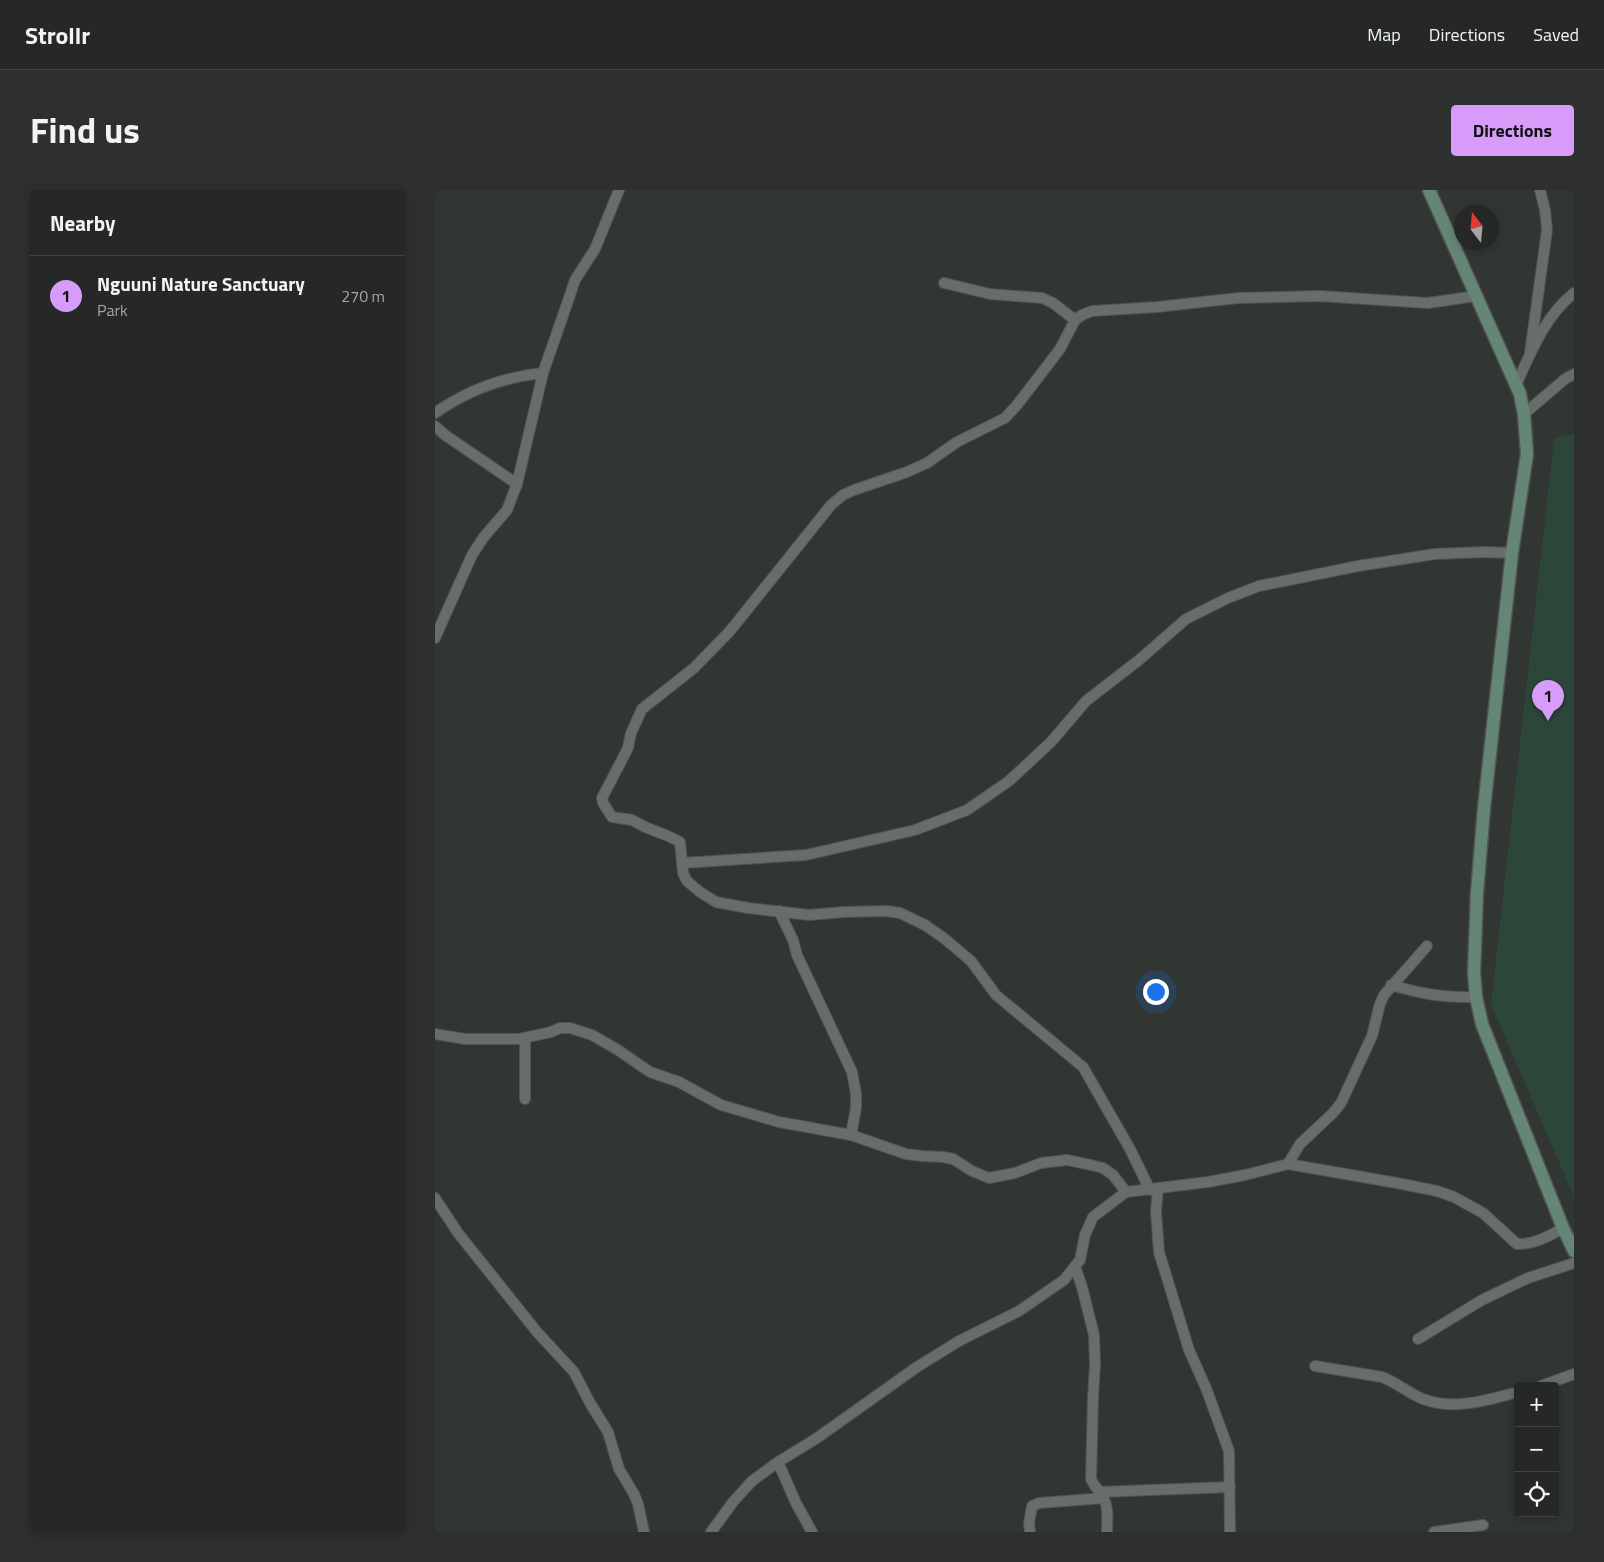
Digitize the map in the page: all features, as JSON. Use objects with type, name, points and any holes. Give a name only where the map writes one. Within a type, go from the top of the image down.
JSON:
[{"type":"main road","points":[[1429,190],[1520,394],[1524,414],[1527,454],[1511,552],[1484,808],[1477,893],[1474,972],[1476,997],[1482,1024],[1563,1228],[1574,1251]]},
{"type":"street","points":[[435,638],[472,555],[483,538],[507,510],[517,484],[543,374],[575,280],[595,249],[619,190]]},
{"type":"street","points":[[1531,353],[1547,230],[1540,190]]},
{"type":"street","points":[[944,283],[990,294],[1042,298],[1075,320]]},
{"type":"street","points":[[1516,385],[1553,313],[1574,293]]},
{"type":"street","points":[[1230,1532],[1229,1451],[1206,1388],[1189,1350],[1159,1252],[1154,1189],[1083,1067],[996,995],[971,961],[925,925],[900,914],[886,911],[809,915],[748,908],[716,902],[687,881],[683,874],[680,842],[645,828],[632,820],[613,817],[603,803],[602,798],[628,748],[631,733],[642,709],[695,668],[730,631],[831,505],[843,495],[927,463],[957,442],[1005,418],[1023,398],[1060,349],[1075,320],[1082,315],[1092,311],[1157,307],[1238,298],[1319,296],[1428,303],[1476,296]]},
{"type":"street","points":[[435,413],[465,394],[485,386],[521,375],[543,374]]},
{"type":"street","points":[[1524,414],[1565,379],[1574,374]]},
{"type":"street","points":[[435,426],[445,435],[517,484]]},
{"type":"street","points":[[682,863],[806,855],[915,830],[967,810],[1009,781],[1051,742],[1086,701],[1139,660],[1186,618],[1235,595],[1259,586],[1377,563],[1435,554],[1511,552]]},
{"type":"street","points":[[779,912],[793,940],[799,960],[852,1072],[856,1094],[856,1108],[851,1135]]},
{"type":"street","points":[[1288,1164],[1300,1144],[1341,1103],[1372,1036],[1379,1004],[1384,994],[1427,946]]},
{"type":"street","points":[[1391,985],[1421,994],[1476,997]]},
{"type":"street","points":[[435,1034],[465,1039],[519,1039],[551,1032],[560,1028],[570,1028],[582,1031],[618,1050],[650,1072],[679,1082],[721,1105],[779,1122],[851,1135],[906,1154],[953,1159],[972,1172],[989,1178],[1015,1173],[1041,1163],[1067,1160],[1091,1165],[1103,1168],[1113,1175],[1126,1192]]},
{"type":"street","points":[[525,1038],[525,1099]]},
{"type":"street","points":[[711,1532],[733,1502],[752,1481],[778,1462],[817,1438],[917,1367],[959,1340],[1019,1311],[1064,1280],[1080,1260],[1085,1235],[1093,1217],[1126,1192],[1208,1182],[1288,1164],[1397,1183],[1437,1191],[1455,1197],[1483,1213],[1517,1244],[1525,1245],[1563,1228]]},
{"type":"street","points":[[435,1198],[458,1233],[489,1273],[537,1332],[575,1372],[590,1403],[608,1432],[619,1469],[638,1504],[644,1532]]},
{"type":"street","points":[[1418,1339],[1482,1300],[1528,1278],[1574,1263]]},
{"type":"street","points":[[1075,1266],[1083,1286],[1094,1335],[1095,1364],[1091,1479],[1095,1488],[1102,1495],[1107,1509],[1107,1532]]},
{"type":"street","points":[[1315,1366],[1382,1377],[1422,1398],[1439,1404],[1450,1405],[1486,1400],[1514,1393]]},
{"type":"street","points":[[1552,1382],[1574,1374]]},
{"type":"street","points":[[778,1462],[812,1532]]},
{"type":"street","points":[[1030,1532],[1029,1523],[1032,1506],[1039,1503],[1102,1495],[1230,1486]]},
{"type":"street","points":[[1434,1532],[1483,1525]]},
{"type":"green space","points":[[1574,434],[1574,1197],[1491,1004],[1554,439]]},
{"type":"place","name":"Nguuni Nature Sanctuary","points":[[1548,721]]}]
